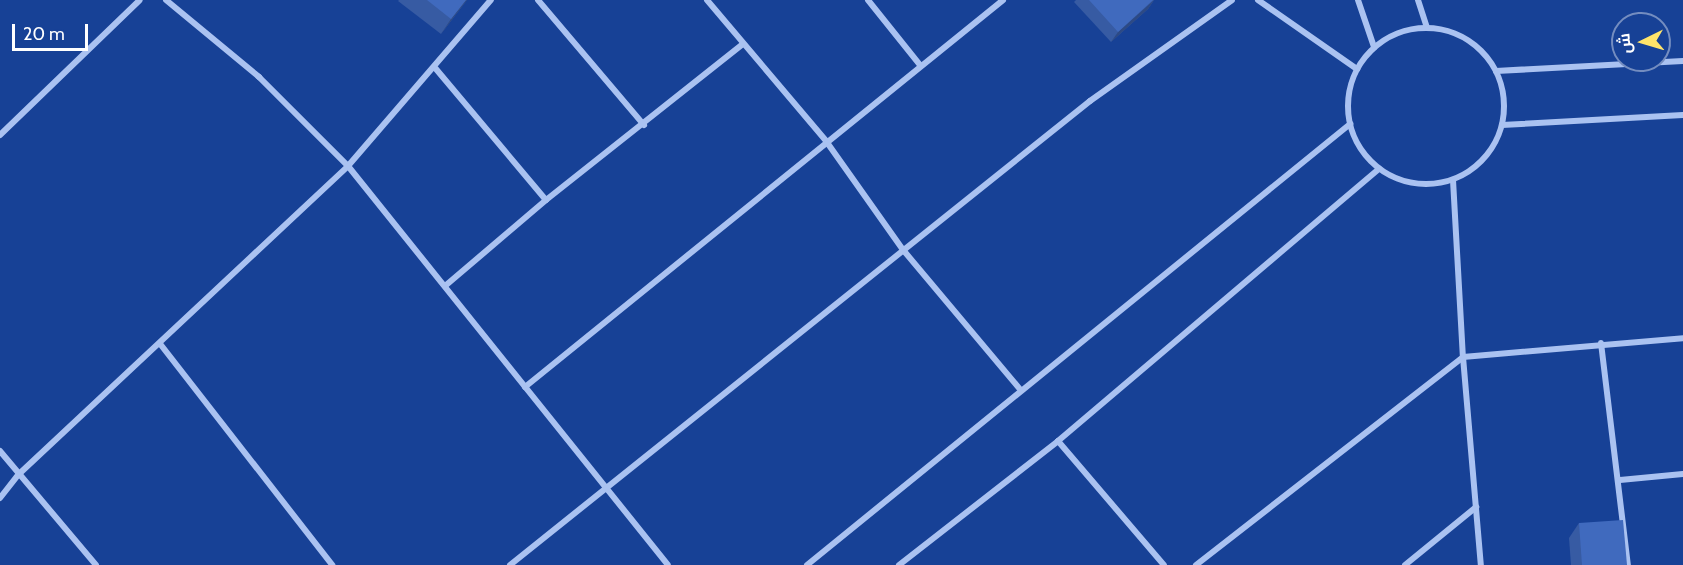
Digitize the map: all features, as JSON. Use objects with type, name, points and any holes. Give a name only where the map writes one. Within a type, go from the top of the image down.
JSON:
[{"type":"street","points":[[0,135],[140,0]]},
{"type":"street","points":[[166,0],[259,77],[348,166],[668,565]]},
{"type":"street","points":[[0,498],[19,474],[161,345],[348,166],[436,69],[491,0]]},
{"type":"street","points":[[537,0],[644,125]]},
{"type":"street","points":[[707,0],[826,141],[904,251],[1020,389]]},
{"type":"street","points":[[868,0],[920,66]]},
{"type":"street","points":[[525,387],[1003,0]]},
{"type":"street","points":[[510,565],[1090,101],[1232,0]]},
{"type":"street","points":[[1258,0],[1356,69]]},
{"type":"street","points":[[1358,0],[1374,47]]},
{"type":"street","points":[[1418,0],[1427,27]]},
{"type":"street","points":[[1427,27],[1454,32],[1480,49],[1496,71],[1504,98],[1502,125],[1485,159],[1453,180],[1422,185],[1403,182],[1378,169],[1360,150],[1350,124],[1348,95],[1356,69],[1374,47],[1410,29],[1427,27]]},
{"type":"street","points":[[445,286],[546,200],[644,125],[743,44]]},
{"type":"street","points":[[1496,71],[1683,61]]},
{"type":"street","points":[[436,69],[546,200]]},
{"type":"street","points":[[1502,125],[1683,115]]},
{"type":"street","points":[[807,565],[1020,389],[1350,124]]},
{"type":"street","points":[[899,565],[1058,441],[1378,169]]},
{"type":"street","points":[[1453,180],[1463,357],[1481,565]]},
{"type":"street","points":[[1196,565],[1463,357],[1601,343],[1683,338]]},
{"type":"street","points":[[1601,343],[1620,480],[1628,565]]},
{"type":"street","points":[[161,345],[332,565]]},
{"type":"street","points":[[1058,441],[1164,565]]},
{"type":"street","points":[[0,451],[96,565]]},
{"type":"street","points":[[1620,480],[1683,474]]},
{"type":"street","points":[[1405,565],[1476,507]]},
{"type":"building","points":[[427,0],[466,0],[451,19]]},
{"type":"building","points":[[1089,0],[1153,0],[1118,32]]},
{"type":"building","points":[[1623,520],[1627,565],[1582,565],[1579,523]]}]
